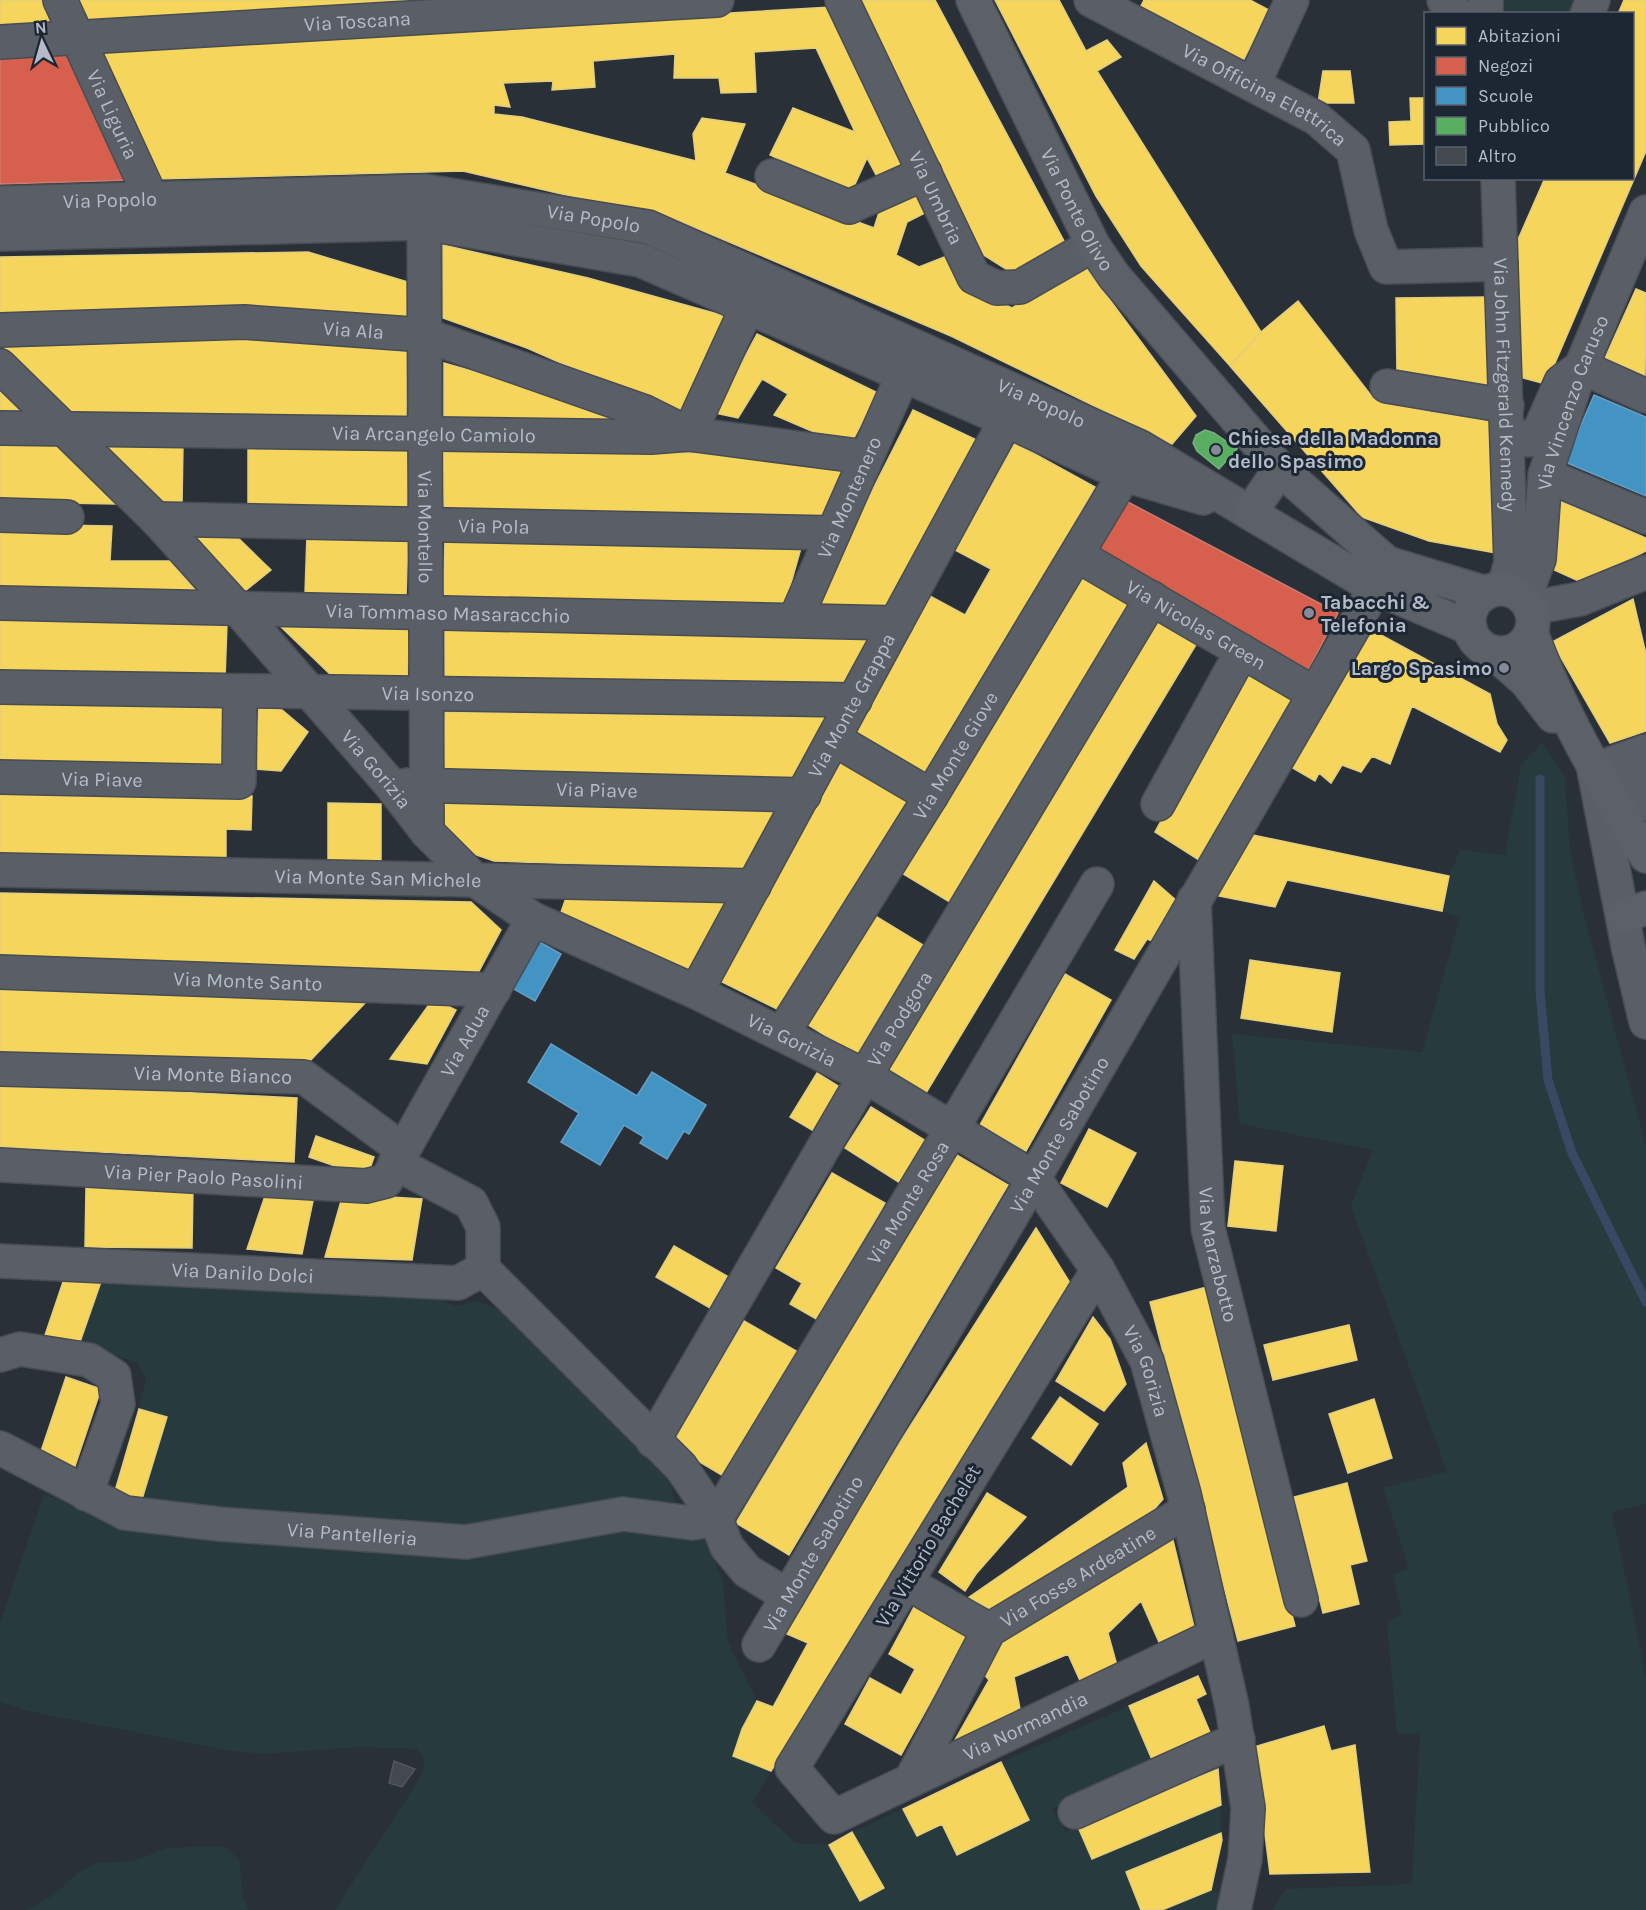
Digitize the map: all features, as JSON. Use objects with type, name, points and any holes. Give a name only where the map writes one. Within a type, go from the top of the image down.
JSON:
[{"type":"main road","name":"Via Ponte Olivo","points":[[972,0],[1093,245],[1114,276],[1280,469],[1380,575]]},
{"type":"main road","points":[[1280,469],[1250,513],[1380,575],[1470,628],[1478,643],[1493,652],[1526,681],[1594,770],[1645,851]]},
{"type":"main road","points":[[1380,575],[1522,604]]},
{"type":"main road","points":[[1470,628],[1472,608],[1522,604]]},
{"type":"main road","points":[[1493,652],[1503,652],[1520,646],[1522,604]]},
{"type":"main road","points":[[1522,604],[1540,657],[1594,770]]},
{"type":"street","name":"Via Liguria","points":[[60,0],[151,198]]},
{"type":"street","name":"Via Toscana","points":[[0,42],[558,6],[717,0]]},
{"type":"street","name":"Via Umbria","points":[[842,0],[926,172],[974,277],[997,288],[1020,287],[1093,245]]},
{"type":"street","name":"Via Officina Elettrica","points":[[1091,0],[1316,118],[1353,150],[1371,230],[1386,267],[1501,264]]},
{"type":"street","points":[[1252,85],[1292,0]]},
{"type":"street","points":[[1444,0],[1456,12]]},
{"type":"street","points":[[772,176],[849,207],[926,172]]},
{"type":"street","name":"Via John Fitzgerald Kennedy","points":[[1498,180],[1511,563],[1522,604]]},
{"type":"street","name":"Via Popolo","points":[[0,202],[425,191],[648,227],[762,278],[1133,461]]},
{"type":"street","name":"Via Vincenzo Caruso","points":[[1522,604],[1539,559],[1545,475],[1581,367],[1634,274],[1646,212]]},
{"type":"street","name":"Via Popolo","points":[[0,234],[424,224],[640,260],[1006,420],[1133,461]]},
{"type":"street","name":"Via Montello","points":[[424,224],[427,832]]},
{"type":"street","points":[[689,434],[762,278]]},
{"type":"street","name":"Via Ala","points":[[0,330],[244,322],[425,335],[645,412],[689,434]]},
{"type":"street","name":"Via Gorizia","points":[[0,366],[156,519],[237,608],[390,784],[427,832],[475,880],[533,919],[696,992],[865,1076],[1034,1178],[1098,1270],[1147,1361],[1188,1510],[1238,1740],[1248,1808],[1245,1859],[1234,1910]]},
{"type":"street","points":[[1387,386],[1507,417],[1518,437],[1529,440],[1538,434],[1561,382],[1581,367],[1646,396]]},
{"type":"street","name":"Via Montenero","points":[[795,620],[903,375]]},
{"type":"street","name":"Via Monte Grappa","points":[[696,992],[1006,420]]},
{"type":"street","name":"Via Arcangelo Camiolo","points":[[0,428],[651,437],[689,434],[867,457]]},
{"type":"street","points":[[1133,461],[1250,513]]},
{"type":"street","name":"Via Monte Giove","points":[[782,1034],[931,796],[1133,461]]},
{"type":"street","points":[[1545,475],[1646,517]]},
{"type":"street","points":[[0,515],[67,517]]},
{"type":"street","name":"Via Pola","points":[[156,519],[833,533]]},
{"type":"street","name":"Via Nicolas Green","points":[[1077,555],[1315,694]]},
{"type":"street","name":"Via Monte Sabotino","points":[[759,1645],[1315,694],[1356,623],[1380,575]]},
{"type":"street","points":[[1522,604],[1580,599],[1645,577]]},
{"type":"street","name":"Via Podgora","points":[[653,1442],[865,1076],[1152,598]]},
{"type":"street","name":"Via Tommaso Masaracchio","points":[[0,603],[896,622]]},
{"type":"street","points":[[1158,804],[1242,651]]},
{"type":"street","name":"Via Isonzo","points":[[0,687],[855,700]]},
{"type":"street","name":"Via Piave","points":[[0,777],[239,782],[240,692]]},
{"type":"street","points":[[834,739],[931,796]]},
{"type":"street","points":[[1646,804],[1639,754],[1594,770],[1634,912],[1646,1022]]},
{"type":"street","name":"Via Piave","points":[[390,784],[804,795]]},
{"type":"street","name":"Via Monte San Michele","points":[[0,870],[754,886]]},
{"type":"street","name":"Via Monte Rosa","points":[[716,1519],[1097,884]]},
{"type":"street","name":"Via Marzabotto","points":[[1194,900],[1208,1228],[1301,1600]]},
{"type":"street","name":"Via Adua","points":[[398,1156],[533,919]]},
{"type":"street","name":"Via Monte Santo","points":[[0,972],[494,990]]},
{"type":"street","name":"Via Monte Bianco","points":[[0,1069],[304,1077],[398,1156],[471,1203],[483,1227],[483,1269]]},
{"type":"street","name":"Via Pier Paolo Pasolini","points":[[0,1165],[366,1186],[386,1181],[398,1156]]},
{"type":"street","name":"Via Danilo Dolci","points":[[0,1261],[458,1283],[483,1269]]},
{"type":"street","points":[[483,1269],[653,1442],[681,1467],[716,1519],[727,1547],[747,1571],[788,1596]]},
{"type":"street","name":"Via Vittorio Bachelet","points":[[834,1817],[792,1768],[1098,1270]]},
{"type":"street","points":[[0,1355],[20,1349],[89,1360],[114,1376],[117,1404],[86,1494]]},
{"type":"street","name":"Via Pantelleria","points":[[0,1448],[125,1513],[219,1524],[466,1542],[623,1514],[692,1523],[716,1519]]},
{"type":"street","name":"Via Fosse Ardeatine","points":[[911,1780],[989,1630],[1188,1510]]},
{"type":"street","points":[[906,1582],[989,1630]]},
{"type":"street","name":"Via Normandia","points":[[834,1817],[1216,1635]]},
{"type":"street","points":[[1075,1812],[1238,1740]]},
{"type":"green space","points":[[1500,0],[1577,0],[1571,12],[1507,12],[1497,8]]},
{"type":"green space","points":[[1542,743],[1565,777],[1570,851],[1584,915],[1646,1146],[1646,1504],[1612,1512],[1646,1676],[1646,1910],[1272,1910],[1286,1889],[1412,1884],[1420,1733],[1397,1733],[1387,1623],[1402,1613],[1393,1574],[1409,1569],[1383,1488],[1447,1472],[1351,1206],[1373,1150],[1240,1124],[1232,1034],[1422,1052],[1460,917],[1442,911],[1449,876],[1460,850],[1505,855],[1521,765]]},
{"type":"green space","points":[[103,1276],[418,1291],[455,1306],[478,1301],[507,1313],[668,1468],[675,1508],[462,1534],[155,1506],[142,1499],[167,1417],[139,1409],[146,1379],[138,1363],[80,1342]]},
{"type":"green space","points":[[44,1494],[156,1535],[464,1555],[628,1527],[703,1534],[723,1581],[728,1642],[757,1701],[742,1729],[733,1756],[771,1771],[752,1802],[795,1843],[829,1845],[860,1901],[883,1888],[852,1832],[903,1809],[917,1836],[942,1824],[958,1855],[1029,1820],[1001,1762],[1129,1706],[1153,1762],[1052,1809],[1066,1832],[1078,1827],[1092,1858],[1221,1805],[1221,1833],[1127,1872],[1141,1910],[335,1910],[423,1773],[425,1759],[417,1749],[357,1747],[262,1754],[226,1750],[28,1711],[0,1702],[0,1623]]},
{"type":"green space","points":[[225,1847],[239,1859],[243,1898],[249,1910],[27,1910],[52,1896],[79,1872],[95,1863],[133,1861],[168,1848]]},
{"type":"green space","points":[[1211,1890],[1228,1896],[1224,1910],[1162,1910]]},
{"type":"building: Abitazioni","points":[[0,0],[48,0],[58,23],[0,27]]},
{"type":"building: Abitazioni","points":[[73,0],[529,0],[84,22]]},
{"type":"building: Abitazioni","points":[[855,0],[935,0],[1064,241],[1014,274],[982,254]]},
{"type":"building: Abitazioni","points":[[995,0],[1059,0],[1086,51],[1107,40],[1121,57],[1097,71],[1261,332],[1230,366],[1141,266],[1096,196]]},
{"type":"building: Abitazioni","points":[[1144,0],[1250,0],[1269,10],[1243,61],[1139,10]]},
{"type":"building: Abitazioni","points":[[1624,0],[1646,0],[1646,151],[1634,179],[1634,12],[1619,12]]},
{"type":"building: Abitazioni","points":[[831,7],[910,170],[882,186],[867,158],[851,193],[770,155],[793,108],[855,132],[816,48],[754,52],[756,92],[721,93],[719,78],[674,78],[675,54],[593,61],[595,87],[552,90],[553,81],[503,83],[510,107],[494,105],[494,114],[522,117],[696,161],[693,134],[702,118],[745,124],[725,173],[874,228],[882,203],[917,186],[929,211],[907,222],[896,255],[919,267],[947,256],[971,288],[1012,308],[1084,265],[1196,416],[1172,444],[951,336],[682,222],[463,171],[155,179],[95,51]]},
{"type":"building: Abitazioni","points":[[1323,71],[1350,71],[1354,103],[1318,103]]},
{"type":"building: Abitazioni","points":[[1410,98],[1424,98],[1424,144],[1390,145],[1389,122],[1411,121]]},
{"type":"building: Abitazioni","points":[[1544,180],[1634,180],[1546,384],[1516,376],[1516,244]]},
{"type":"building: Abitazioni","points":[[443,245],[588,278],[725,316],[682,410],[636,396],[527,348],[443,318]]},
{"type":"building: Abitazioni","points":[[308,252],[408,282],[406,320],[0,317],[0,257]]},
{"type":"building: Abitazioni","points":[[1636,289],[1646,293],[1645,376],[1605,358]]},
{"type":"building: Abitazioni","points":[[1486,297],[1491,385],[1397,376],[1396,298]]},
{"type":"building: Abitazioni","points":[[1298,301],[1373,398],[1431,412],[1493,420],[1502,554],[1429,541],[1362,517],[1230,366],[1261,332]]},
{"type":"building: Abitazioni","points":[[757,334],[878,393],[849,447],[774,415],[788,394],[762,379],[738,418],[715,413]]},
{"type":"building: Abitazioni","points":[[245,336],[377,345],[407,352],[406,421],[66,413],[0,343]]},
{"type":"building: Abitazioni","points":[[444,363],[620,413],[620,426],[444,422]]},
{"type":"building: Abitazioni","points":[[0,385],[26,410],[0,411]]},
{"type":"building: Abitazioni","points":[[913,410],[981,442],[889,610],[812,609]]},
{"type":"building: Abitazioni","points":[[0,441],[56,442],[115,504],[0,502]]},
{"type":"building: Abitazioni","points":[[1015,443],[1095,487],[930,780],[851,736],[930,596],[965,615],[991,569],[955,550]]},
{"type":"building: Abitazioni","points":[[99,444],[183,444],[182,504],[160,505]]},
{"type":"building: Abitazioni","points":[[248,446],[408,448],[407,508],[248,505]]},
{"type":"building: Abitazioni","points":[[443,448],[694,453],[846,464],[820,521],[444,511]]},
{"type":"building: Abitazioni","points":[[1553,498],[1646,538],[1646,551],[1583,583],[1550,568]]},
{"type":"building: Abitazioni","points":[[0,524],[112,526],[110,561],[170,561],[196,591],[0,588]]},
{"type":"building: Abitazioni","points":[[233,533],[271,570],[245,591],[189,534]]},
{"type":"building: Abitazioni","points":[[307,535],[408,539],[406,597],[305,593]]},
{"type":"building: Abitazioni","points":[[445,540],[801,548],[784,608],[443,599]]},
{"type":"building: Abitazioni","points":[[1080,574],[1133,605],[953,904],[900,872]]},
{"type":"building: Abitazioni","points":[[1633,599],[1646,654],[1646,731],[1610,743],[1552,642]]},
{"type":"building: Abitazioni","points":[[0,618],[227,624],[225,679],[0,673]]},
{"type":"building: Abitazioni","points":[[1158,620],[1197,643],[926,1093],[887,1069]]},
{"type":"building: Abitazioni","points":[[275,621],[410,627],[407,679],[333,677]]},
{"type":"building: Abitazioni","points":[[445,628],[876,633],[847,687],[445,683]]},
{"type":"building: Abitazioni","points":[[1368,628],[1490,694],[1497,724],[1507,740],[1500,752],[1412,706],[1390,764],[1372,756],[1361,772],[1342,765],[1331,783],[1319,773],[1315,781],[1291,767]]},
{"type":"building: Abitazioni","points":[[1244,669],[1292,699],[1202,862],[1155,832]]},
{"type":"building: Abitazioni","points":[[0,700],[226,704],[224,765],[0,761]]},
{"type":"building: Abitazioni","points":[[259,706],[282,710],[308,732],[281,771],[254,769]]},
{"type":"building: Abitazioni","points":[[445,712],[834,717],[797,781],[444,773]]},
{"type":"building: Abitazioni","points":[[837,759],[914,794],[783,1012],[716,979]]},
{"type":"building: Abitazioni","points":[[0,792],[252,796],[251,830],[226,829],[226,862],[0,858]]},
{"type":"building: Abitazioni","points":[[443,798],[780,810],[749,870],[494,861],[465,851],[443,830]]},
{"type":"building: Abitazioni","points":[[328,803],[381,804],[381,866],[328,866]]},
{"type":"building: Abitazioni","points":[[1248,834],[1449,876],[1442,911],[1287,880],[1275,907],[1214,895]]},
{"type":"building: Abitazioni","points":[[1154,881],[1178,902],[1155,942],[1147,939],[1134,959],[1115,950]]},
{"type":"building: Abitazioni","points":[[0,893],[471,902],[501,930],[478,973],[0,958]]},
{"type":"building: Abitazioni","points":[[567,895],[731,901],[691,974],[561,912]]},
{"type":"building: Abitazioni","points":[[872,914],[923,945],[857,1055],[805,1023]]},
{"type":"building: Abitazioni","points":[[1250,960],[1340,973],[1332,1032],[1241,1018]]},
{"type":"building: Abitazioni","points":[[1065,974],[1111,1000],[1026,1151],[980,1125]]},
{"type":"building: Abitazioni","points":[[0,990],[368,1000],[307,1064],[0,1053]]},
{"type":"building: Abitazioni","points":[[433,999],[456,1010],[427,1064],[390,1059]]},
{"type":"building: Abitazioni","points":[[817,1073],[843,1089],[817,1133],[790,1117]]},
{"type":"building: Abitazioni","points":[[0,1083],[297,1098],[294,1162],[0,1147]]},
{"type":"building: Abitazioni","points":[[871,1107],[926,1141],[900,1183],[845,1148]]},
{"type":"building: Abitazioni","points":[[1089,1129],[1136,1153],[1107,1207],[1061,1183]]},
{"type":"building: Abitazioni","points":[[316,1136],[374,1157],[367,1177],[309,1157]]},
{"type":"building: Abitazioni","points":[[955,1154],[1008,1185],[789,1555],[736,1523]]},
{"type":"building: Abitazioni","points":[[1235,1161],[1283,1166],[1276,1231],[1228,1226]]},
{"type":"building: Abitazioni","points":[[832,1173],[885,1203],[818,1320],[790,1304],[802,1283],[776,1268]]},
{"type":"building: Abitazioni","points":[[86,1187],[193,1188],[192,1248],[85,1247]]},
{"type":"building: Abitazioni","points":[[266,1193],[314,1196],[302,1254],[247,1249]]},
{"type":"building: Abitazioni","points":[[343,1194],[422,1199],[412,1260],[325,1257]]},
{"type":"building: Abitazioni","points":[[1036,1228],[1075,1291],[771,1771],[733,1756],[742,1729],[757,1701],[773,1707],[808,1643],[780,1631]]},
{"type":"building: Abitazioni","points":[[674,1246],[727,1276],[710,1308],[656,1277]]},
{"type":"building: Abitazioni","points":[[65,1276],[103,1276],[80,1342],[43,1341]]},
{"type":"building: Abitazioni","points":[[1207,1287],[1295,1626],[1238,1641],[1150,1302]]},
{"type":"building: Abitazioni","points":[[1093,1317],[1110,1339],[1126,1384],[1104,1411],[1056,1381]]},
{"type":"building: Abitazioni","points":[[744,1321],[798,1352],[725,1477],[671,1445]]},
{"type":"building: Abitazioni","points":[[1349,1325],[1357,1360],[1273,1380],[1264,1345]]},
{"type":"building: Abitazioni","points":[[66,1377],[101,1389],[72,1475],[38,1460]]},
{"type":"building: Abitazioni","points":[[1060,1397],[1098,1424],[1071,1465],[1032,1438]]},
{"type":"building: Abitazioni","points":[[1374,1399],[1392,1458],[1348,1473],[1329,1414]]},
{"type":"building: Abitazioni","points":[[139,1409],[167,1417],[142,1499],[115,1491]]},
{"type":"building: Abitazioni","points":[[1146,1443],[1163,1499],[1144,1521],[996,1612],[968,1598],[1128,1487],[1123,1463]]},
{"type":"building: Abitazioni","points":[[1347,1483],[1367,1561],[1350,1565],[1359,1604],[1323,1613],[1294,1497]]},
{"type":"building: Abitazioni","points":[[987,1493],[1026,1517],[976,1574],[965,1591],[939,1572]]},
{"type":"building: Abitazioni","points":[[1171,1532],[1196,1635],[1162,1649],[1141,1601],[1108,1633],[1118,1669],[1082,1685],[1068,1654],[1014,1677],[1021,1714],[951,1747],[989,1680],[980,1670],[1000,1641]]},
{"type":"building: Abitazioni","points":[[914,1607],[967,1636],[901,1755],[845,1724],[870,1678],[901,1695],[915,1669],[889,1654]]},
{"type":"building: Abitazioni","points":[[1198,1676],[1206,1694],[1196,1699],[1212,1737],[1153,1762],[1129,1706]]},
{"type":"building: Abitazioni","points":[[1324,1726],[1331,1751],[1355,1745],[1370,1872],[1270,1874],[1254,1747]]},
{"type":"building: Abitazioni","points":[[1001,1762],[1029,1820],[957,1855],[942,1824],[917,1836],[903,1809]]},
{"type":"building: Abitazioni","points":[[1218,1769],[1221,1805],[1092,1859],[1078,1827]]},
{"type":"building: Abitazioni","points":[[852,1832],[884,1888],[860,1901],[829,1845]]},
{"type":"building: Abitazioni","points":[[1221,1833],[1222,1840],[1211,1890],[1162,1910],[1141,1910],[1126,1872]]},
{"type":"building: Negozi","points":[[66,51],[130,180],[0,184],[0,55]]},
{"type":"building: Negozi","points":[[1126,501],[1338,613],[1306,674],[1097,551]]},
{"type":"building: Scuole","points":[[1594,395],[1646,417],[1646,496],[1565,462]]},
{"type":"building: Scuole","points":[[538,941],[561,954],[535,1001],[512,988]]},
{"type":"building: Scuole","points":[[551,1044],[637,1096],[652,1072],[706,1105],[689,1134],[684,1131],[667,1159],[640,1143],[644,1137],[624,1125],[600,1165],[561,1142],[579,1113],[528,1082]]},
{"type":"building: Pubblico","name":"Chiesa della Madonna dello Spasimo","points":[[1205,430],[1214,433],[1237,449],[1219,469],[1197,451],[1193,443],[1196,435]]},
{"type":"building: Altro","points":[[394,1761],[415,1769],[402,1787],[389,1783]]},
{"type":"waterway","points":[[1540,779],[1540,991],[1548,1080],[1572,1153],[1646,1302]]},
{"type":"place","name":"Chiesa della Madonna dello Spasimo","points":[[1216,450]]},
{"type":"place","name":"Tabacchi & Telefonia","points":[[1309,613]]},
{"type":"place","name":"Largo Spasimo","points":[[1504,668]]}]
